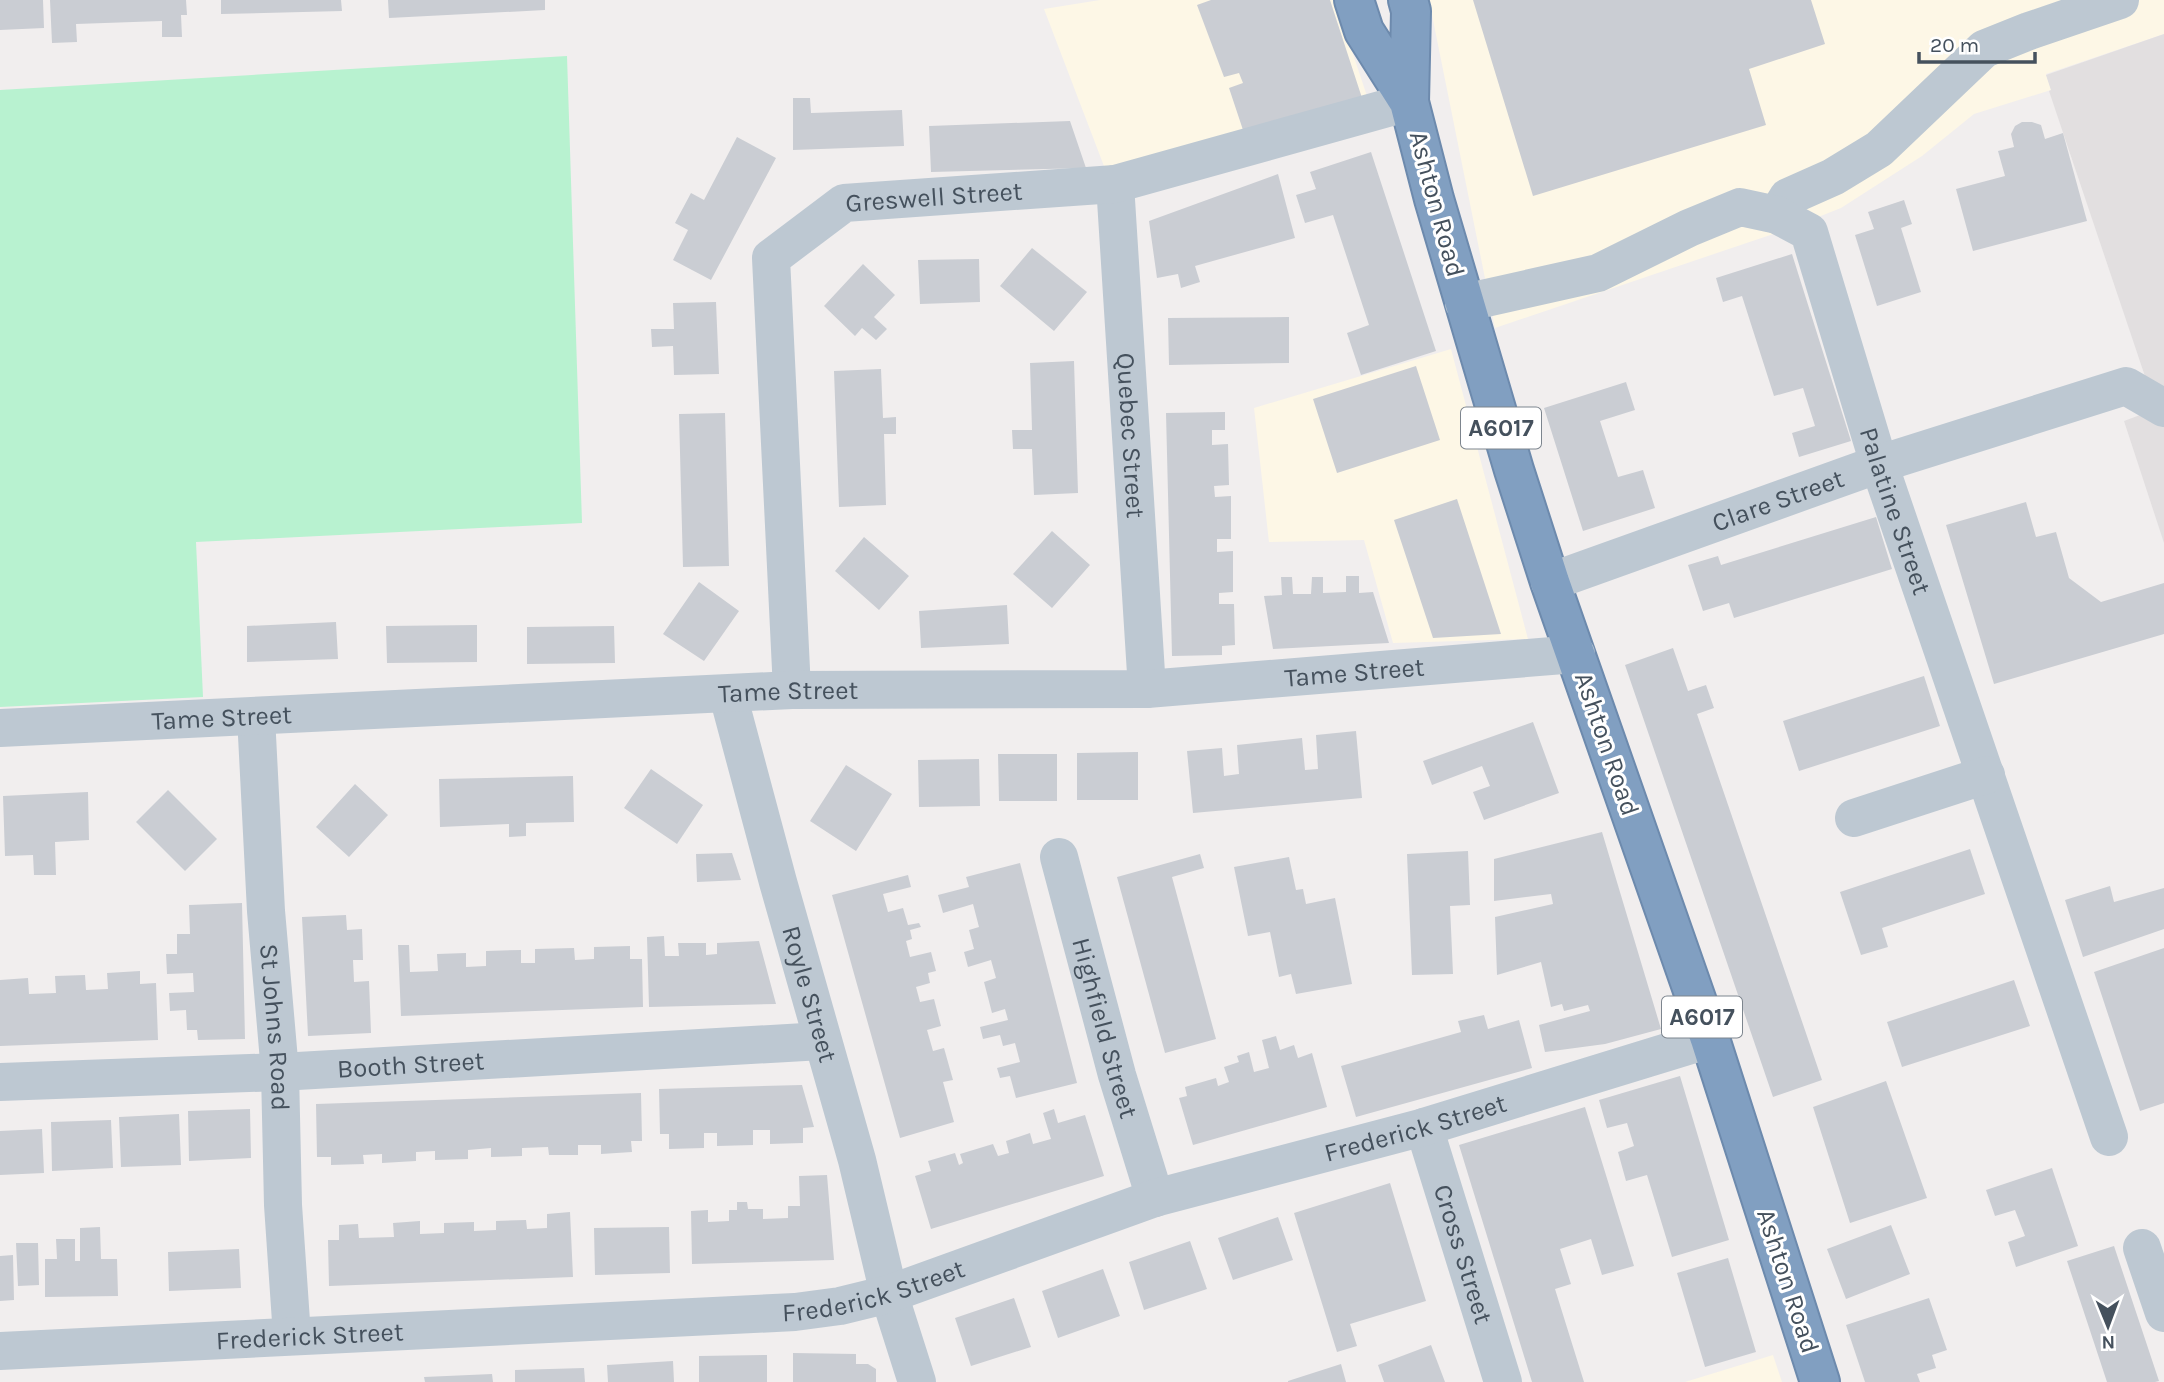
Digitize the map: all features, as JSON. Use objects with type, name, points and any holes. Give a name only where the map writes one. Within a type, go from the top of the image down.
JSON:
[{"type":"highway","name":"Ashton Road","points":[[1354,0],[1364,31],[1409,102]]},
{"type":"highway","name":"Ashton Road","points":[[1408,0],[1411,11],[1409,102],[1464,303],[1530,522],[1710,1040],[1820,1382]]},
{"type":"street","points":[[1777,215],[1788,197],[1833,177],[1879,149],[1984,49],[2120,0]]},
{"type":"street","name":"Greswell Street","points":[[792,690],[771,258],[844,203],[1115,184],[1409,102]]},
{"type":"street","name":"Quebec Street","points":[[1115,184],[1147,689]]},
{"type":"street","name":"Palatine Street","points":[[1464,303],[1598,273],[1689,228],[1740,207],[1777,215],[1810,232],[1878,464],[2109,1137]]},
{"type":"street","name":"Clare Street","points":[[1550,582],[1878,464],[2126,386],[2164,408]]},
{"type":"street","name":"Tame Street","points":[[0,728],[792,690],[1147,689],[1576,654]]},
{"type":"street","name":"Royle Street","points":[[728,695],[856,1160],[889,1294],[917,1382]]},
{"type":"street","name":"St Johns Road","points":[[256,716],[266,911],[280,1072],[292,1336]]},
{"type":"street","points":[[1854,818],[1986,775]]},
{"type":"street","name":"Highfield Street","points":[[1059,857],[1117,1075],[1155,1198]]},
{"type":"street","name":"Frederick Street","points":[[0,1351],[795,1312],[839,1306],[889,1294],[1155,1198],[1424,1127],[1710,1040]]},
{"type":"street","name":"Booth Street","points":[[0,1082],[280,1072],[822,1041]]},
{"type":"street","name":"Cross Street","points":[[1424,1127],[1503,1382]]},
{"type":"street","points":[[2142,1248],[2162,1302]]},
{"type":"shaded area","points":[[1100,0],[1335,0],[1369,102],[1107,174],[1044,9]]},
{"type":"shaded area","points":[[1429,0],[2164,0],[2164,34],[2046,74],[2051,90],[1974,114],[1922,156],[1841,208],[1788,229],[1495,328]]},
{"type":"shaded area","points":[[2164,34],[2164,543],[2124,421],[2156,409],[2049,91],[2051,90],[2046,75]]},
{"type":"shaded area","points":[[1451,349],[1528,639],[1393,643],[1364,540],[1269,542],[1254,408]]},
{"type":"shaded area","points":[[1773,1355],[1782,1382],[1685,1382]]},
{"type":"green space","points":[[567,56],[582,523],[196,542],[203,697],[0,707],[0,90]]},
{"type":"building","points":[[0,0],[43,0],[44,28],[0,30]]},
{"type":"building","points":[[50,0],[186,0],[187,15],[181,15],[182,37],[162,37],[162,21],[76,24],[77,42],[52,43]]},
{"type":"building","points":[[221,0],[341,0],[342,11],[221,14]]},
{"type":"building","points":[[388,0],[545,0],[545,10],[389,18]]},
{"type":"building","points":[[1211,0],[1330,0],[1363,101],[1246,139],[1229,88],[1243,83],[1239,73],[1224,77],[1197,5]]},
{"type":"building","points":[[1473,0],[1811,0],[1825,44],[1749,69],[1766,125],[1533,196]]},
{"type":"building","points":[[793,98],[810,98],[811,113],[902,110],[904,146],[793,150]]},
{"type":"building","points":[[1070,121],[1086,168],[931,172],[929,126]]},
{"type":"building","points":[[2022,122],[2041,125],[2045,139],[2063,133],[2087,221],[1973,251],[1956,189],[2005,176],[1998,151],[2014,147],[2011,134],[2015,126]]},
{"type":"building","points":[[737,137],[776,158],[711,280],[673,260],[688,230],[675,223],[691,193],[704,200]]},
{"type":"building","points":[[1371,152],[1436,351],[1361,375],[1347,333],[1369,325],[1333,215],[1305,223],[1296,195],[1316,189],[1310,172]]},
{"type":"building","points":[[1278,174],[1295,238],[1195,266],[1200,282],[1181,288],[1178,274],[1157,278],[1149,221]]},
{"type":"building","points":[[1904,200],[1912,224],[1901,228],[1921,292],[1877,306],[1855,235],[1874,229],[1868,212]]},
{"type":"building","points":[[1032,248],[1087,292],[1054,331],[1000,286]]},
{"type":"building","points":[[1792,254],[1851,441],[1799,457],[1792,433],[1815,426],[1803,388],[1774,396],[1742,296],[1723,302],[1716,278]]},
{"type":"building","points":[[979,259],[980,302],[920,304],[918,260]]},
{"type":"building","points":[[863,264],[895,295],[874,317],[887,329],[876,340],[862,328],[855,336],[824,306]]},
{"type":"building","points":[[716,302],[719,374],[674,375],[673,346],[652,347],[651,329],[674,329],[673,303]]},
{"type":"building","points":[[1289,317],[1289,363],[1169,365],[1168,318]]},
{"type":"building","points":[[1074,361],[1078,493],[1034,495],[1032,449],[1013,449],[1012,430],[1032,430],[1030,363]]},
{"type":"building","points":[[1416,366],[1440,440],[1337,473],[1313,399]]},
{"type":"building","points":[[881,369],[883,418],[896,417],[896,434],[884,434],[886,505],[839,507],[834,371]]},
{"type":"building","points":[[1626,382],[1635,410],[1600,421],[1618,477],[1643,470],[1655,508],[1583,531],[1544,408]]},
{"type":"building","points":[[1225,412],[1225,430],[1212,430],[1212,445],[1228,444],[1229,485],[1214,486],[1215,497],[1231,496],[1231,539],[1217,539],[1217,552],[1233,551],[1233,592],[1219,593],[1219,604],[1234,604],[1235,645],[1222,646],[1222,655],[1172,656],[1166,413]]},
{"type":"building","points":[[725,413],[729,566],[683,567],[679,414]]},
{"type":"building","points":[[1457,499],[1501,634],[1433,638],[1394,520]]},
{"type":"building","points":[[2026,502],[2036,537],[2056,532],[2069,578],[2101,602],[2164,583],[2164,634],[1994,684],[1946,525]]},
{"type":"building","points":[[1876,517],[1892,569],[1734,618],[1729,603],[1703,611],[1688,565],[1718,556],[1721,565]]},
{"type":"building","points":[[1052,531],[1090,565],[1052,608],[1013,574]]},
{"type":"building","points":[[864,537],[909,576],[879,610],[835,571]]},
{"type":"building","points":[[1346,576],[1359,576],[1359,593],[1373,592],[1389,643],[1273,649],[1264,596],[1282,595],[1281,577],[1292,577],[1293,594],[1311,594],[1312,577],[1323,577],[1323,593],[1346,592]]},
{"type":"building","points":[[699,582],[739,611],[704,661],[663,634]]},
{"type":"building","points":[[1007,605],[1009,644],[921,648],[919,611]]},
{"type":"building","points":[[336,622],[338,659],[247,662],[247,626]]},
{"type":"building","points":[[477,625],[477,662],[387,663],[386,626]]},
{"type":"building","points":[[614,626],[615,663],[527,664],[527,627]]},
{"type":"building","points":[[1673,648],[1688,691],[1706,685],[1714,708],[1697,714],[1822,1080],[1773,1097],[1625,665]]},
{"type":"building","points":[[1924,676],[1940,726],[1799,771],[1783,721]]},
{"type":"building","points":[[1533,722],[1559,793],[1484,820],[1473,792],[1490,786],[1482,766],[1432,785],[1423,761]]},
{"type":"building","points":[[1356,731],[1362,798],[1193,813],[1187,751],[1222,748],[1224,776],[1239,774],[1237,745],[1302,738],[1305,770],[1318,769],[1316,735]]},
{"type":"building","points":[[1138,752],[1138,800],[1077,800],[1077,753]]},
{"type":"building","points":[[998,754],[1057,754],[1057,801],[999,801]]},
{"type":"building","points":[[979,759],[980,806],[919,807],[918,760]]},
{"type":"building","points":[[846,765],[892,794],[856,851],[810,821]]},
{"type":"building","points":[[651,769],[703,805],[677,844],[624,808]]},
{"type":"building","points":[[573,776],[574,822],[526,823],[526,836],[509,837],[509,824],[440,827],[439,779]]},
{"type":"building","points":[[355,784],[388,815],[349,857],[316,827]]},
{"type":"building","points":[[168,790],[217,839],[185,871],[136,822]]},
{"type":"building","points":[[88,792],[89,840],[55,842],[56,875],[34,875],[33,855],[5,856],[3,796]]},
{"type":"building","points":[[1602,832],[1661,1029],[1605,1044],[1545,1052],[1539,1025],[1590,1011],[1588,1005],[1564,1011],[1562,1004],[1551,1007],[1541,962],[1497,975],[1495,917],[1553,904],[1551,894],[1494,901],[1494,859]]},
{"type":"building","points":[[1970,849],[1985,894],[1882,928],[1888,947],[1861,955],[1840,892]]},
{"type":"building","points":[[1468,851],[1470,905],[1450,906],[1453,974],[1412,975],[1407,854]]},
{"type":"building","points":[[732,853],[741,880],[697,882],[696,854]]},
{"type":"building","points":[[1200,854],[1204,868],[1172,877],[1216,1039],[1165,1053],[1117,877]]},
{"type":"building","points":[[1289,857],[1296,890],[1303,889],[1306,904],[1335,898],[1352,984],[1296,994],[1291,974],[1279,977],[1270,932],[1248,936],[1234,867]]},
{"type":"building","points":[[1020,863],[1077,1083],[1016,1098],[1010,1076],[1000,1078],[997,1068],[1020,1062],[1015,1043],[1003,1046],[1000,1035],[983,1039],[980,1027],[1008,1020],[1005,1009],[992,1013],[984,982],[996,978],[991,960],[968,967],[964,952],[974,949],[969,930],[979,927],[973,904],[943,913],[938,895],[969,887],[966,877]]},
{"type":"building","points":[[908,875],[911,887],[883,894],[888,912],[903,908],[908,925],[919,923],[921,927],[910,930],[912,939],[906,941],[910,957],[931,952],[936,971],[928,973],[930,983],[916,987],[920,1002],[934,999],[941,1026],[927,1030],[933,1051],[944,1048],[953,1080],[943,1082],[954,1122],[900,1138],[832,895]]},
{"type":"building","points":[[2110,886],[2114,902],[2164,888],[2164,929],[2083,957],[2065,900]]},
{"type":"building","points":[[242,903],[245,1039],[198,1040],[197,1030],[187,1030],[186,1010],[170,1011],[169,993],[194,992],[193,973],[167,974],[166,954],[177,954],[177,934],[190,934],[189,905]]},
{"type":"building","points":[[346,915],[347,930],[362,929],[363,960],[353,960],[354,982],[369,981],[371,1033],[308,1036],[302,917]]},
{"type":"building","points":[[664,936],[665,956],[679,956],[678,943],[706,943],[706,955],[717,954],[717,943],[759,941],[776,1004],[649,1007],[647,937]]},
{"type":"building","points":[[398,945],[409,945],[410,972],[438,971],[437,954],[466,953],[466,967],[486,966],[486,951],[521,950],[521,963],[535,963],[535,949],[574,948],[575,960],[594,959],[594,947],[630,946],[630,959],[642,959],[643,1007],[401,1016]]},
{"type":"building","points":[[2164,948],[2164,1103],[2140,1111],[2094,972]]},
{"type":"building","points":[[140,971],[140,984],[156,983],[158,1040],[0,1046],[0,980],[28,978],[29,994],[56,993],[55,976],[85,975],[86,990],[108,989],[107,973]]},
{"type":"building","points":[[2014,980],[2030,1026],[1902,1067],[1887,1022]]},
{"type":"building","points":[[1484,1015],[1488,1029],[1519,1020],[1532,1068],[1356,1117],[1341,1066],[1461,1032],[1458,1021]]},
{"type":"building","points":[[1276,1036],[1280,1050],[1294,1045],[1298,1058],[1312,1053],[1327,1107],[1193,1145],[1179,1098],[1187,1096],[1185,1087],[1216,1078],[1218,1086],[1229,1082],[1224,1067],[1239,1062],[1237,1056],[1249,1052],[1254,1072],[1269,1068],[1262,1040]]},
{"type":"building","points":[[1680,1076],[1729,1240],[1672,1257],[1647,1175],[1626,1181],[1618,1152],[1634,1146],[1627,1123],[1607,1128],[1599,1100]]},
{"type":"building","points":[[1886,1081],[1927,1198],[1850,1223],[1813,1107]]},
{"type":"building","points":[[802,1085],[814,1127],[803,1128],[803,1143],[770,1144],[770,1130],[753,1130],[753,1145],[717,1146],[717,1133],[704,1133],[704,1148],[669,1149],[669,1134],[660,1134],[659,1089]]},
{"type":"building","points":[[641,1093],[642,1141],[631,1141],[632,1152],[601,1154],[601,1145],[578,1145],[578,1155],[549,1155],[548,1147],[522,1148],[522,1156],[491,1157],[491,1148],[468,1150],[468,1159],[435,1160],[435,1151],[416,1152],[416,1161],[382,1163],[382,1154],[363,1155],[364,1164],[331,1165],[331,1157],[317,1157],[316,1104]]},
{"type":"building","points":[[1585,1107],[1634,1266],[1602,1275],[1591,1239],[1560,1249],[1571,1284],[1555,1289],[1584,1382],[1532,1382],[1459,1145]]},
{"type":"building","points":[[250,1109],[251,1158],[189,1161],[188,1111]]},
{"type":"building","points":[[1054,1109],[1058,1123],[1085,1115],[1104,1176],[931,1229],[915,1176],[931,1171],[928,1161],[955,1153],[959,1165],[963,1163],[960,1154],[993,1144],[998,1156],[1009,1153],[1006,1141],[1030,1133],[1033,1144],[1051,1139],[1043,1113]]},
{"type":"building","points":[[179,1114],[181,1165],[121,1167],[119,1117]]},
{"type":"building","points":[[111,1120],[113,1168],[52,1171],[51,1122]]},
{"type":"building","points":[[42,1129],[44,1173],[0,1175],[0,1131]]},
{"type":"building","points":[[2052,1168],[2078,1246],[2016,1267],[2008,1242],[2025,1236],[2015,1210],[1995,1216],[1986,1190]]},
{"type":"building","points":[[827,1175],[834,1260],[692,1264],[691,1211],[708,1210],[708,1222],[729,1221],[729,1210],[737,1210],[737,1202],[747,1202],[748,1209],[763,1209],[763,1219],[788,1218],[788,1206],[800,1206],[799,1176]]},
{"type":"building","points":[[1390,1183],[1426,1301],[1350,1324],[1357,1346],[1337,1352],[1294,1213]]},
{"type":"building","points":[[570,1212],[573,1277],[329,1286],[328,1240],[339,1240],[339,1225],[358,1224],[359,1238],[394,1237],[393,1223],[420,1221],[420,1234],[444,1233],[444,1223],[474,1222],[474,1231],[496,1230],[496,1221],[526,1220],[527,1229],[547,1228],[547,1214]]},
{"type":"building","points":[[1278,1217],[1293,1260],[1233,1280],[1218,1238]]},
{"type":"building","points":[[1891,1225],[1910,1274],[1846,1299],[1827,1249]]},
{"type":"building","points":[[100,1227],[101,1259],[117,1259],[118,1296],[45,1297],[45,1259],[57,1259],[56,1239],[75,1239],[75,1261],[80,1261],[80,1228]]},
{"type":"building","points":[[669,1227],[670,1273],[595,1275],[594,1228]]},
{"type":"building","points":[[1190,1241],[1207,1289],[1144,1310],[1129,1262]]},
{"type":"building","points":[[16,1243],[38,1243],[39,1285],[18,1286]]},
{"type":"building","points":[[2114,1246],[2159,1381],[2107,1382],[2067,1261]]},
{"type":"building","points":[[239,1249],[241,1288],[169,1291],[168,1252]]},
{"type":"building","points":[[13,1255],[14,1300],[0,1301],[0,1256]]},
{"type":"building","points":[[1728,1258],[1756,1352],[1705,1367],[1677,1273]]},
{"type":"building","points":[[1103,1269],[1120,1316],[1058,1338],[1042,1291]]},
{"type":"building","points":[[1014,1298],[1031,1347],[971,1366],[955,1318]]},
{"type":"building","points":[[1929,1298],[1947,1350],[1932,1355],[1936,1368],[1917,1374],[1920,1382],[1865,1382],[1846,1325]]},
{"type":"building","points":[[1431,1345],[1445,1382],[1384,1382],[1378,1365]]},
{"type":"building","points":[[793,1353],[856,1354],[856,1364],[868,1364],[876,1369],[876,1382],[793,1382]]},
{"type":"building","points":[[767,1355],[767,1382],[699,1382],[699,1356]]},
{"type":"building","points":[[673,1361],[674,1382],[608,1382],[607,1365]]},
{"type":"building","points":[[1341,1364],[1346,1382],[1288,1382],[1288,1381]]},
{"type":"building","points":[[584,1368],[585,1382],[515,1382],[515,1370]]},
{"type":"building","points":[[492,1374],[493,1382],[425,1382],[424,1377]]}]
